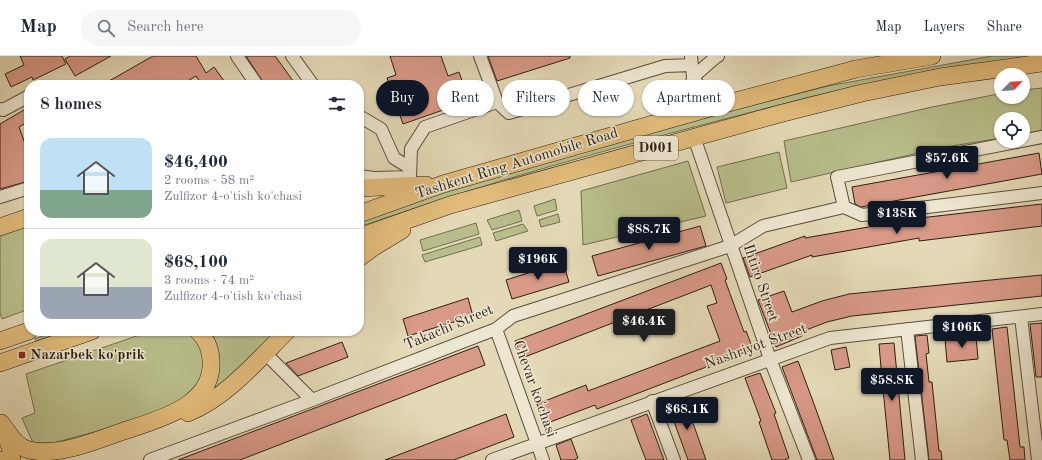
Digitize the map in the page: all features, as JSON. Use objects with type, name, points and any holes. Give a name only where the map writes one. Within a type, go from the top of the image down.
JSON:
[{"type":"highway","name":"Tashkent Ring Automobile Road","points":[[735,101],[849,71],[932,56]]},
{"type":"highway","name":"Tashkent Ring Automobile Road","points":[[364,235],[450,205],[694,137],[862,93],[940,77],[1042,63]]},
{"type":"highway","name":"Tashkent Ring Automobile Road","points":[[364,212],[442,184],[681,116]]},
{"type":"highway","points":[[364,187],[410,176],[442,184]]},
{"type":"highway","points":[[364,254],[398,232],[450,205]]},
{"type":"highway","points":[[0,221],[24,214]]},
{"type":"highway","points":[[0,227],[24,219]]},
{"type":"highway","points":[[1,341],[24,333]]},
{"type":"highway","points":[[5,361],[78,336]]},
{"type":"highway","points":[[1,421],[15,441],[22,448],[52,451],[88,442],[173,413],[200,395],[209,380],[212,361],[211,352],[208,344],[202,336]]},
{"type":"highway","points":[[56,460],[67,454],[170,420],[206,404],[231,386],[282,336]]},
{"type":"main road","points":[[1,421],[13,460]]},
{"type":"street","points":[[237,56],[254,80]]},
{"type":"street","points":[[292,56],[309,80]]},
{"type":"street","points":[[480,56],[497,102],[510,114],[665,66],[692,66],[718,56]]},
{"type":"street","points":[[692,66],[699,80]]},
{"type":"street","points":[[691,80],[692,66]]},
{"type":"street","points":[[0,109],[3,110],[24,99]]},
{"type":"street","points":[[410,176],[411,149],[426,126],[497,102]]},
{"type":"street","points":[[364,119],[381,128],[394,158],[410,176]]},
{"type":"street","name":"Ihtiro Street","points":[[694,137],[730,246],[770,359],[809,460]]},
{"type":"street","points":[[1042,138],[837,177],[844,207],[862,215],[1042,193]]},
{"type":"street","points":[[364,177],[374,178],[410,176]]},
{"type":"street","points":[[0,197],[24,190]]},
{"type":"street","name":"Takachi Street","points":[[150,460],[312,400],[496,329],[513,316],[730,246],[763,226],[844,207]]},
{"type":"street","name":"Nashriyot Street","points":[[492,460],[830,338],[1042,314]]},
{"type":"street","points":[[1021,317],[1038,460]]},
{"type":"street","name":"Chevar ko'chasi","points":[[496,329],[543,460]]},
{"type":"street","points":[[907,329],[922,460]]},
{"type":"street","points":[[265,353],[312,400]]},
{"type":"street","points":[[652,401],[674,460]]},
{"type":"green space","points":[[992,56],[1033,56],[810,97],[527,173],[364,225],[364,219],[414,201],[537,164],[703,118],[711,116],[735,116],[735,110],[828,86]]},
{"type":"green space","points":[[1042,88],[1042,130],[1030,133],[1030,112],[994,112],[994,139],[940,148],[791,182],[784,141],[932,107],[994,95],[994,104],[1030,104],[1030,89]]},
{"type":"green space","points":[[779,152],[787,188],[726,203],[717,167]]},
{"type":"green space","points":[[688,161],[706,216],[583,245],[581,191]]},
{"type":"green space","points":[[555,199],[557,210],[537,216],[534,206]]},
{"type":"green space","points":[[519,210],[522,221],[492,230],[487,220]]},
{"type":"green space","points":[[558,214],[560,222],[541,227],[539,220]]},
{"type":"green space","points":[[476,223],[479,234],[423,251],[420,240]]},
{"type":"green space","points":[[523,224],[528,231],[496,241],[493,233]]},
{"type":"green space","points":[[24,226],[24,311],[2,319],[0,312],[0,234]]},
{"type":"green space","points":[[480,237],[482,245],[425,262],[422,255]]},
{"type":"green space","points":[[43,336],[50,336],[36,341],[35,339]]},
{"type":"green space","points":[[136,336],[194,336],[198,340],[205,361],[200,382],[174,407],[98,431],[53,443],[33,443],[22,418],[35,413],[26,374]]},
{"type":"green space","points":[[212,336],[271,336],[211,394],[217,378],[219,362],[219,354]]},
{"type":"building","points":[[20,56],[62,56],[66,64],[33,80],[32,77],[11,87],[5,74],[24,65]]},
{"type":"building","points":[[70,56],[111,56],[75,76],[65,59]]},
{"type":"building","points":[[153,56],[196,56],[206,73],[214,67],[223,80],[199,80],[196,76],[189,80],[111,80]]},
{"type":"building","points":[[246,56],[275,56],[292,80],[262,80]]},
{"type":"building","points":[[390,56],[441,56],[448,76],[459,72],[462,80],[437,80],[437,112],[429,115],[429,80],[388,80],[387,78],[396,75]]},
{"type":"building","points":[[488,56],[570,56],[570,58],[497,81]]},
{"type":"building","points":[[24,110],[24,124],[19,127],[24,141],[24,182],[0,189],[0,124]]},
{"type":"building","points":[[400,116],[426,116],[403,124]]},
{"type":"building","points":[[1039,153],[1042,174],[861,207],[855,204],[852,187]]},
{"type":"building","points":[[1042,204],[1042,226],[919,241],[919,238],[812,257],[812,255],[750,277],[743,258],[805,236],[805,238],[920,218]]},
{"type":"building","points":[[700,226],[706,246],[598,276],[592,256]]},
{"type":"building","points":[[563,262],[569,282],[512,299],[506,280]]},
{"type":"building","points":[[721,263],[727,279],[725,280],[744,332],[746,331],[753,349],[597,409],[595,405],[545,424],[537,404],[586,385],[588,391],[720,341],[707,306],[717,303],[711,285],[522,358],[515,341]]},
{"type":"building","points":[[1042,275],[1042,296],[852,316],[827,322],[801,332],[802,336],[776,347],[758,300],[784,291],[792,312],[822,301],[849,294]]},
{"type":"building","points":[[468,298],[473,316],[408,336],[403,319]]},
{"type":"building","points":[[1042,323],[1042,377],[1036,377],[1030,324]]},
{"type":"building","points":[[1007,327],[1020,447],[1024,447],[1025,460],[1010,460],[1007,440],[1004,440],[992,329]]},
{"type":"building","points":[[927,335],[929,353],[926,354],[929,382],[932,382],[939,451],[941,451],[942,460],[929,460],[915,336]]},
{"type":"building","points":[[976,336],[978,359],[947,362],[945,339]]},
{"type":"building","points":[[342,342],[348,357],[298,376],[286,363]]},
{"type":"building","points":[[894,343],[905,460],[890,460],[881,368],[879,344]]},
{"type":"building","points":[[478,346],[485,365],[240,460],[178,460]]},
{"type":"building","points":[[846,347],[850,367],[835,370],[831,350]]},
{"type":"building","points":[[798,361],[834,460],[817,460],[782,367]]},
{"type":"building","points":[[760,373],[776,413],[774,414],[789,458],[784,460],[772,460],[759,422],[761,421],[745,378]]},
{"type":"building","points":[[684,400],[706,460],[688,460],[668,405]]},
{"type":"building","points":[[506,414],[514,437],[454,460],[385,460]]},
{"type":"building","points":[[647,414],[664,460],[646,460],[639,442],[631,420]]},
{"type":"building","points":[[571,439],[578,458],[574,460],[561,460],[556,445]]},
{"type":"place","name":"Nazarbek ko'prik","points":[[22,355]]}]
